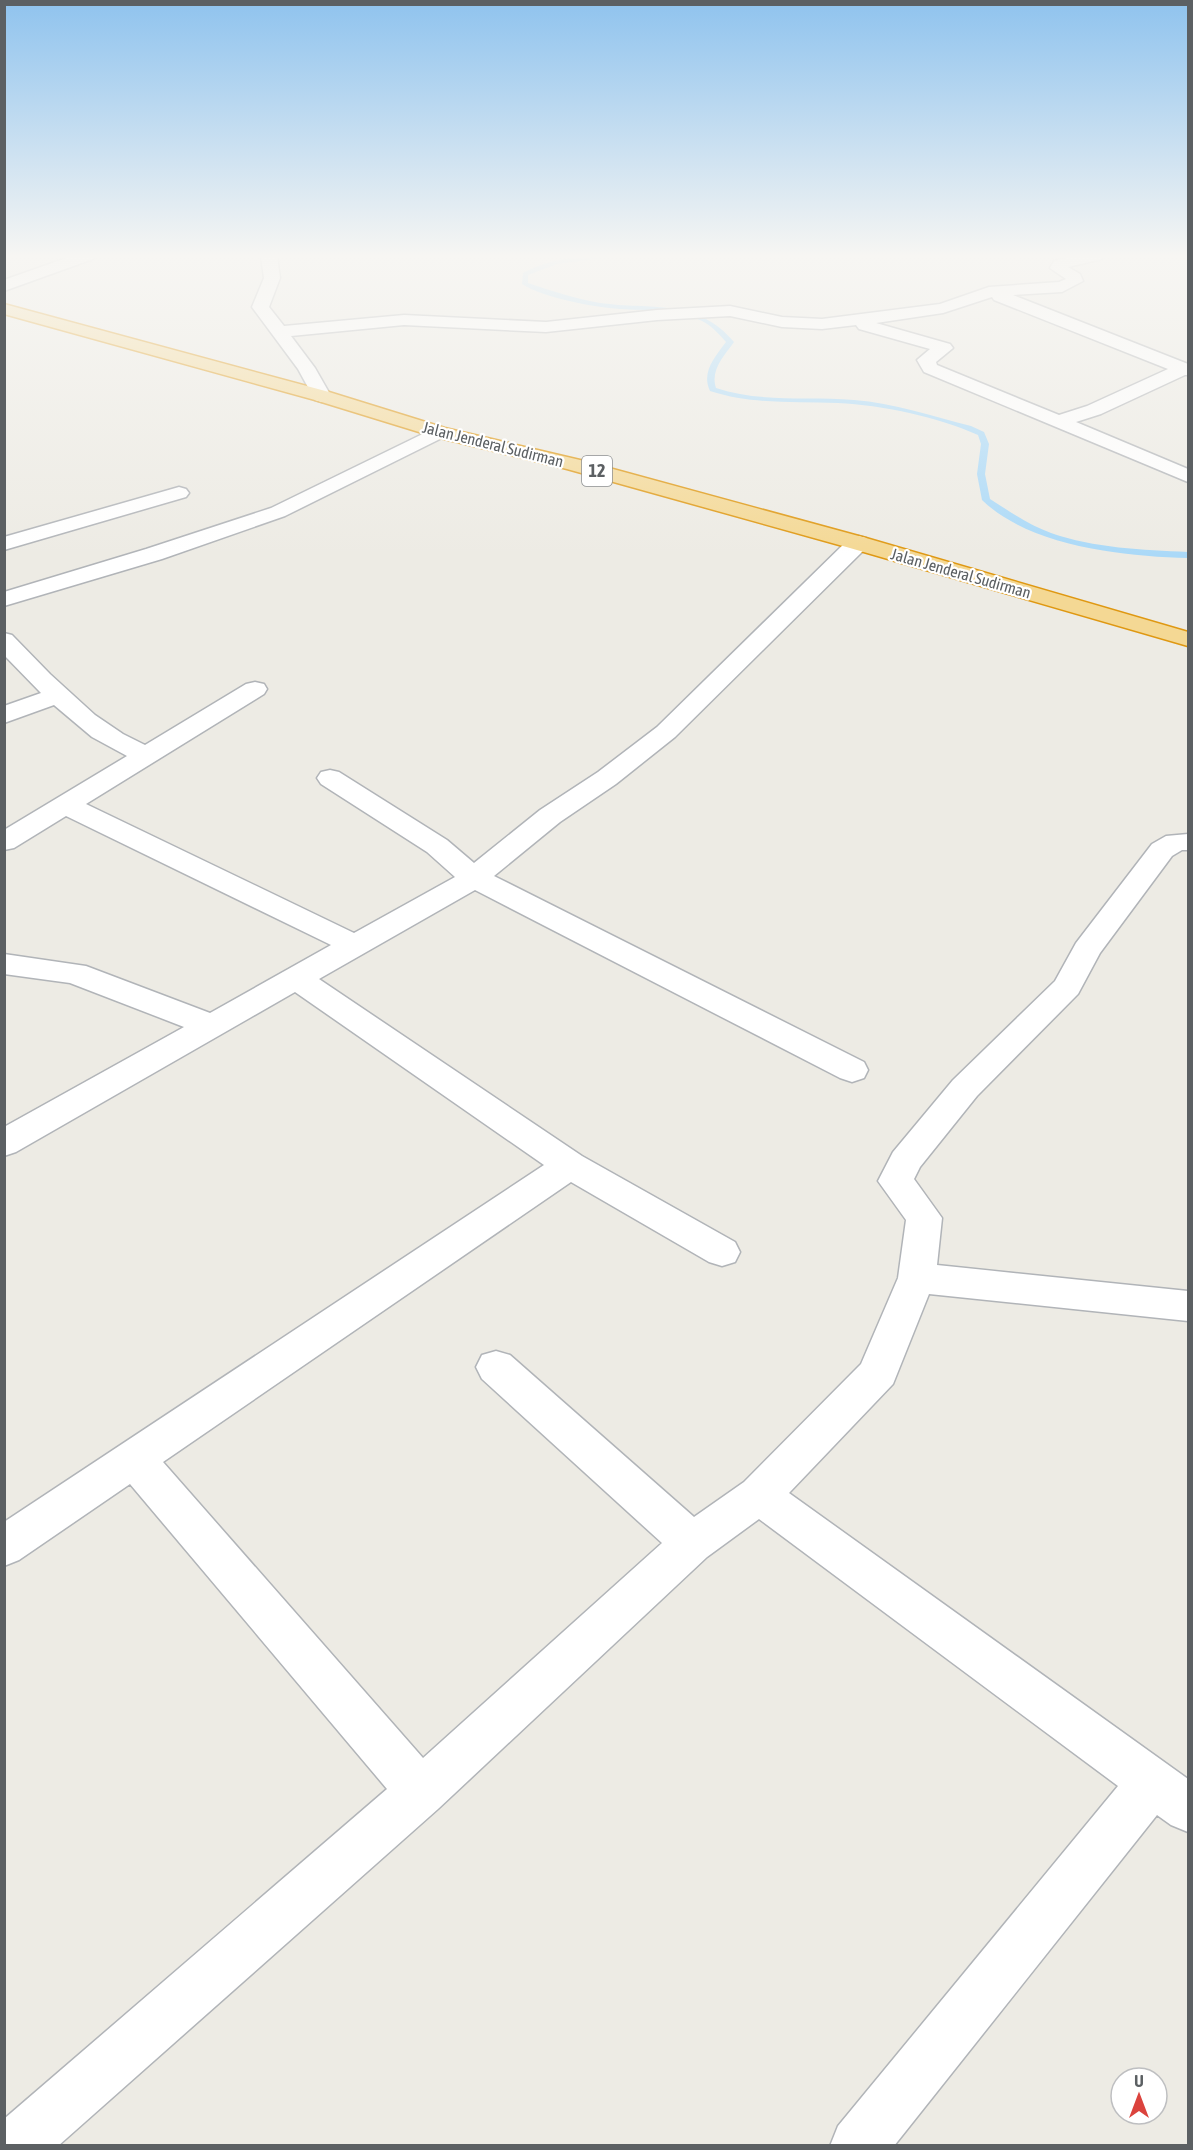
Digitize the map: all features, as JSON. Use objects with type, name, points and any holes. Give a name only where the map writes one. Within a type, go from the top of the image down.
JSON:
[{"type":"highway","name":"Jalan Jenderal Sudirman","points":[[177,356],[322,396],[439,432],[573,465],[858,543],[1188,639]]},
{"type":"street","points":[[297,356],[322,396]]},
{"type":"street","points":[[932,356],[926,360],[930,368],[1188,476]]},
{"type":"street","points":[[1153,356],[1186,369]]},
{"type":"street","points":[[1064,424],[1063,420],[1094,410],[1186,369]]},
{"type":"street","points":[[4,599],[154,555],[278,512],[439,432]]},
{"type":"street","points":[[4,543],[178,493]]},
{"type":"street","points":[[4,1143],[474,878],[542,822],[607,778],[666,732],[858,543]]},
{"type":"street","points":[[4,640],[32,671],[115,741],[148,755]]},
{"type":"street","points":[[4,842],[255,689]]},
{"type":"street","points":[[4,715],[60,694]]},
{"type":"street","points":[[330,778],[437,846],[474,878],[852,1070]]},
{"type":"street","points":[[64,804],[354,944]]},
{"type":"street","points":[[16,2145],[422,1792],[692,1543],[759,1495],[879,1372],[885,1352],[917,1278],[924,1218],[896,1181],[905,1161],[965,1088],[1067,987],[1087,950],[1162,850],[1176,842],[1188,842]]},
{"type":"street","points":[[4,964],[75,973],[212,1026]]},
{"type":"street","points":[[296,978],[570,1165],[722,1252]]},
{"type":"street","points":[[4,1546],[570,1165]]},
{"type":"street","points":[[917,1278],[1188,1306]]},
{"type":"street","points":[[496,1367],[692,1543]]},
{"type":"street","points":[[134,1458],[422,1792]]},
{"type":"street","points":[[759,1495],[1171,1795],[858,2145]]},
{"type":"waterway","points":[[719,356],[712,370],[711,383],[713,389],[729,395],[777,401],[857,402],[905,411],[968,428],[981,434],[985,444],[981,474],[986,500],[1046,534],[1088,545],[1138,552],[1188,555]]}]
